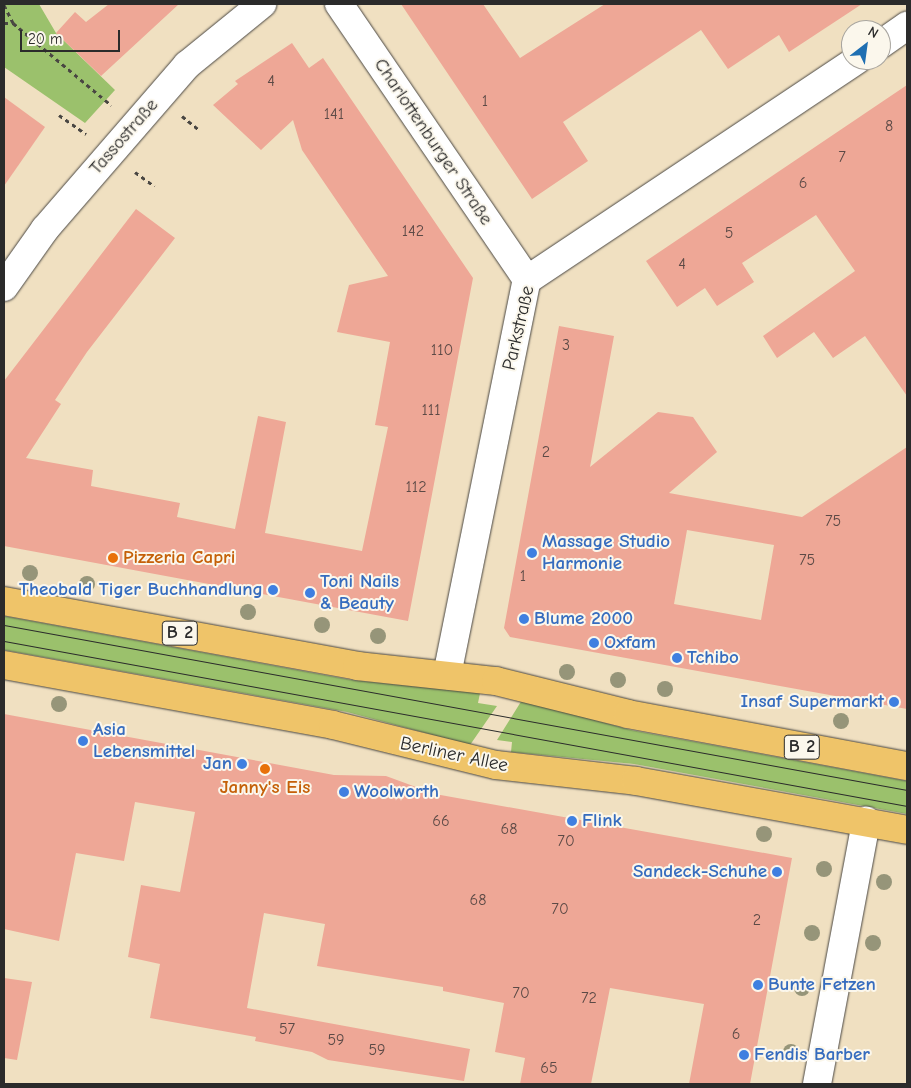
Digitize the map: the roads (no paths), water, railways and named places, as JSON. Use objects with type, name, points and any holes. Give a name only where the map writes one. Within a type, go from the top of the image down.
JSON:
[{"type":"main road","name":"B 2","points":[[4,601],[357,666],[448,675],[550,692],[628,714],[907,766]]},
{"type":"main road","name":"Berliner Allee","points":[[4,665],[333,725],[496,765],[636,781],[866,821],[907,830]]},
{"type":"street","name":"Tassostraße","points":[[4,287],[45,229],[187,65],[262,4]]},
{"type":"street","name":"Charlottenburger Straße","points":[[339,4],[527,280]]},
{"type":"street","points":[[891,37],[907,26]]},
{"type":"street","name":"Parkstraße","points":[[448,675],[527,280],[842,70]]},
{"type":"street","points":[[817,1084],[866,821]]},
{"type":"tram line","points":[[4,625],[907,790]]},
{"type":"tram line","points":[[4,641],[907,806]]},
{"type":"place","name":"Massage Studio Harmonie","points":[[532,553]]},
{"type":"place","name":"Pizzeria Capri","points":[[113,558]]},
{"type":"place","name":"Theobald Tiger Buchhandlung","points":[[273,590]]},
{"type":"place","name":"Toni Nails & Beauty","points":[[310,593]]},
{"type":"place","name":"Blume 2000","points":[[524,619]]},
{"type":"place","name":"Oxfam","points":[[594,643]]},
{"type":"place","name":"Tchibo","points":[[677,658]]},
{"type":"place","name":"Insaf Supermarkt","points":[[894,702]]},
{"type":"place","name":"Asia Lebensmittel","points":[[83,741]]},
{"type":"place","name":"Jan","points":[[242,764]]},
{"type":"place","name":"Janny's Eis","points":[[265,769]]},
{"type":"place","name":"Woolworth","points":[[344,792]]},
{"type":"place","name":"Flink","points":[[572,821]]},
{"type":"place","name":"Sandeck-Schuhe","points":[[777,872]]},
{"type":"place","name":"Bunte Fetzen","points":[[758,985]]},
{"type":"place","name":"Fendis Barber","points":[[744,1055]]}]
